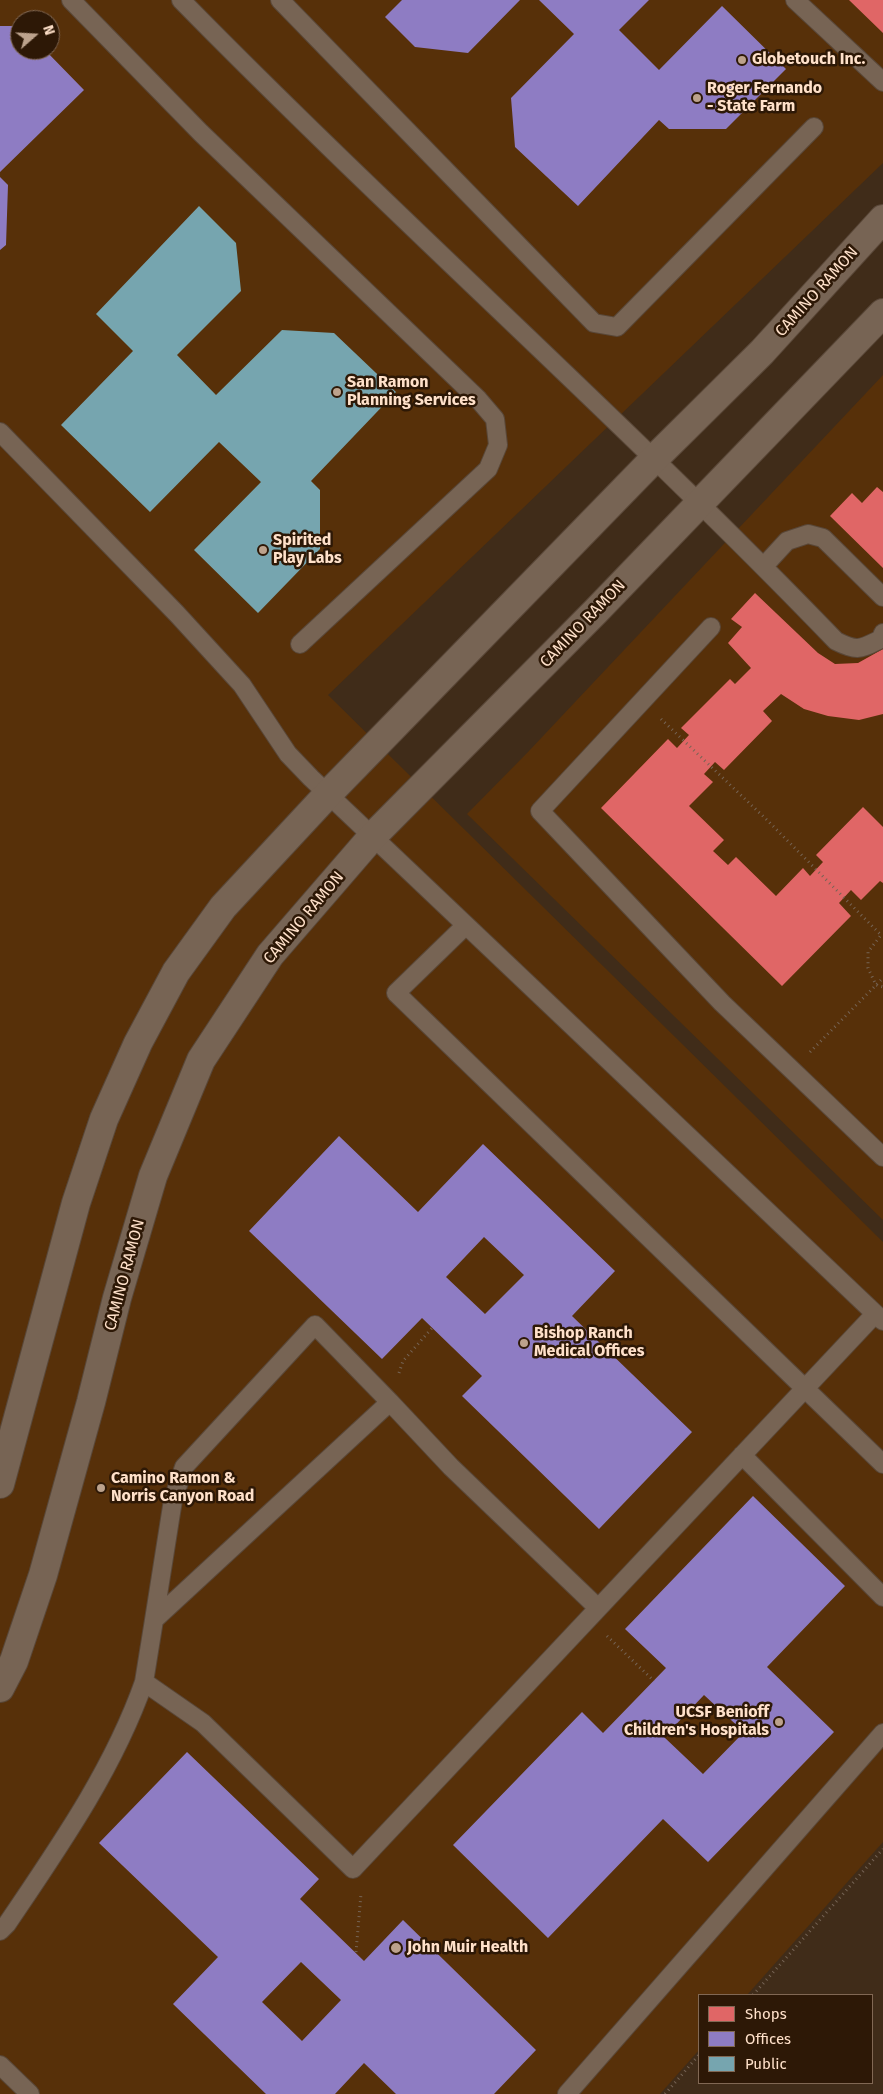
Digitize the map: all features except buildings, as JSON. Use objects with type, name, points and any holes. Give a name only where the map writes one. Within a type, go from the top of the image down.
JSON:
[{"type":"street","name":"CAMINO RAMON","points":[[0,1484],[76,1203],[104,1119],[138,1043],[176,972],[223,907],[328,794],[654,459],[762,352],[883,218]]},
{"type":"street","name":"CAMINO RAMON","points":[[0,1688],[14,1661],[43,1575],[153,1176],[201,1060],[270,955],[372,837],[498,711],[883,313]]},
{"type":"lane","points":[[71,0],[200,133],[478,399],[495,419],[498,445],[488,469],[300,644]]},
{"type":"lane","points":[[181,0],[244,65],[764,566],[836,641],[852,649],[881,639],[883,634]]},
{"type":"lane","points":[[280,0],[594,323],[618,327],[814,127]]},
{"type":"lane","points":[[796,0],[883,82]]},
{"type":"lane","points":[[0,432],[177,614],[242,684],[288,754],[464,926],[879,1318],[805,1388],[353,1869],[203,1723],[144,1682]]},
{"type":"lane","points":[[764,566],[786,541],[808,534],[824,538],[883,597]]},
{"type":"lane","points":[[711,627],[540,811],[722,1003],[883,1157]]},
{"type":"lane","points":[[464,926],[396,992],[883,1464]]},
{"type":"lane","points":[[0,1931],[7,1924],[48,1863],[103,1774],[132,1715],[144,1682],[174,1500],[184,1467],[315,1325],[594,1613]]},
{"type":"lane","points":[[154,1620],[390,1402]]},
{"type":"lane","points":[[742,1455],[883,1597]]},
{"type":"lane","points":[[567,2094],[883,1733]]},
{"type":"lane","points":[[0,2065],[30,2094]]},
{"type":"path","points":[[642,701],[767,820],[882,935],[868,952],[868,968],[876,985],[883,987]]},
{"type":"path","points":[[792,1070],[883,978]]},
{"type":"path","points":[[390,1402],[403,1361],[432,1328]]},
{"type":"path","points":[[594,1613],[654,1681]]},
{"type":"path","points":[[754,1994],[883,1849]]},
{"type":"path","points":[[353,1869],[362,1880],[356,1952]]},
{"type":"path","points":[[665,2094],[698,2056]]},
{"type":"shaded area","points":[[0,0],[883,0],[883,163],[328,695],[883,1242],[883,1842],[748,1994],[698,1994],[698,2051],[660,2094],[0,2094]]},
{"type":"shaded area","points":[[883,375],[883,1220],[467,814],[528,752]]},
{"type":"place","name":"Globetouch Inc.","points":[[742,60]]},
{"type":"place","name":"Roger Fernando - State Farm","points":[[697,98]]},
{"type":"place","name":"San Ramon Planning Services","points":[[337,392]]},
{"type":"place","name":"Spirited Play Labs","points":[[263,550]]},
{"type":"place","name":"Bishop Ranch Medical Offices","points":[[524,1343]]},
{"type":"place","name":"Camino Ramon & Norris Canyon Road","points":[[101,1488]]},
{"type":"place","name":"UCSF Benioff Children's Hospitals","points":[[779,1722]]},
{"type":"place","name":"John Muir Health","points":[[396,1948]]}]
